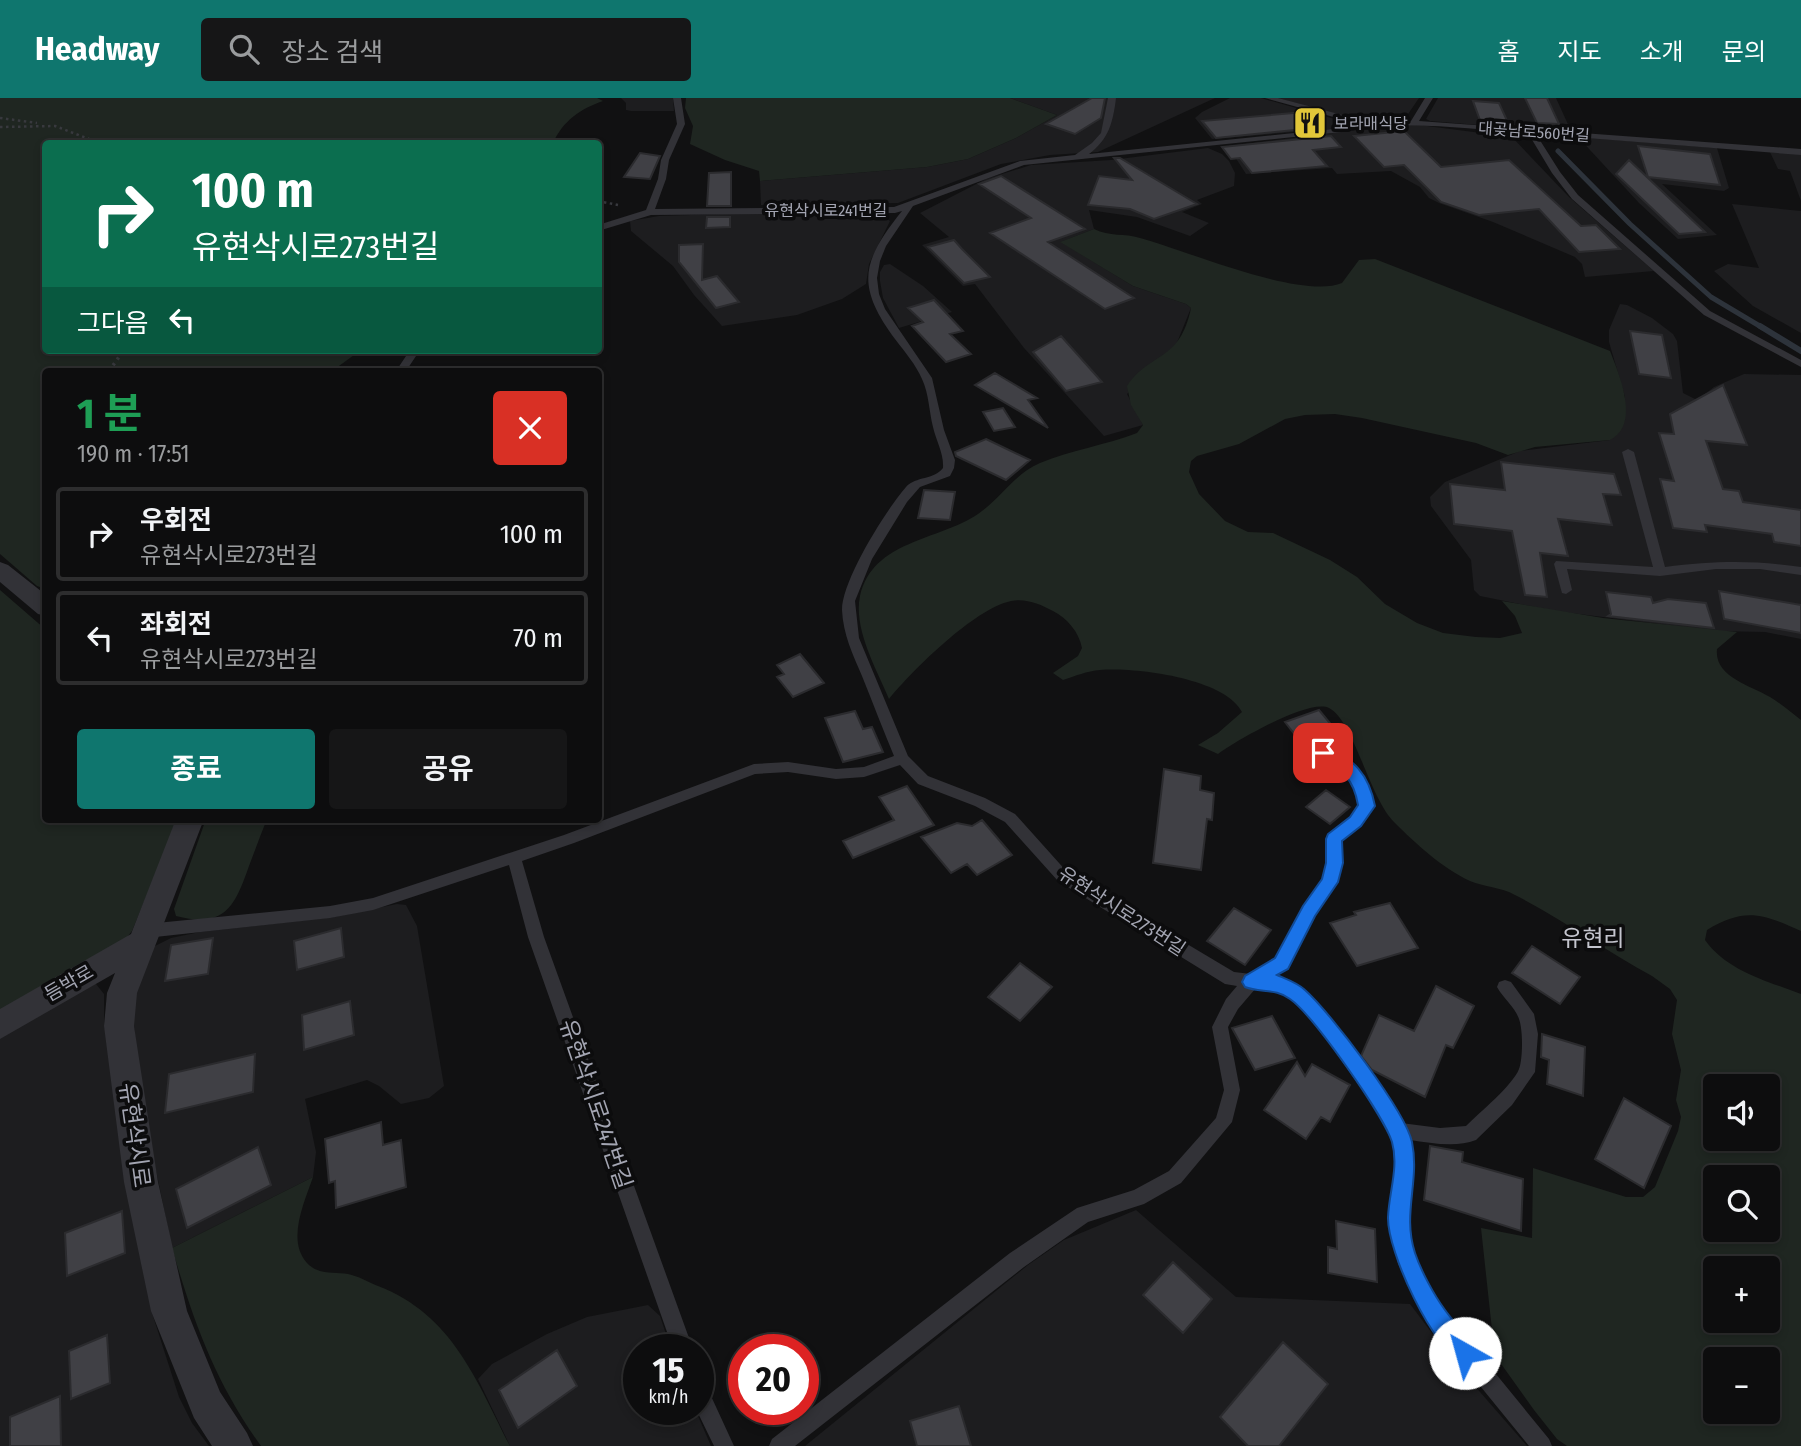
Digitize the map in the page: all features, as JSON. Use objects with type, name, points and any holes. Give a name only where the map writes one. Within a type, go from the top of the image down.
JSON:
[{"type":"street","points":[[0,570],[42,605]]},
{"type":"street","name":"유현삭시로","points":[[188,823],[122,993],[119,1026],[141,1182],[169,1311],[206,1405],[234,1446]]},
{"type":"street","name":"듬박로","points":[[0,1025],[143,937]]},
{"type":"lane","points":[[650,212],[662,179],[665,160],[681,124],[677,98]]},
{"type":"lane","points":[[1077,158],[1105,136],[1109,126],[1112,98]]},
{"type":"lane","name":"대곶남로560번길","points":[[1269,98],[1369,124],[1414,123],[1801,152]]},
{"type":"lane","points":[[1414,123],[1429,98]]},
{"type":"lane","name":"유현삭시로241번길","points":[[602,227],[650,212],[895,210],[1023,163],[1342,131],[1369,124]]},
{"type":"lane","points":[[1531,132],[1556,173],[1575,197],[1707,313],[1801,364]]},
{"type":"lane","name":"유현삭시로273번길","points":[[909,206],[875,261],[872,281],[879,311],[904,340],[928,379],[938,428],[949,463],[948,470],[941,478],[912,487],[881,534],[849,600],[853,638],[902,760],[923,780],[980,802],[1010,818],[1063,877],[1231,979],[1273,982],[1297,993],[1351,1059],[1381,1102],[1402,1141],[1404,1176],[1398,1218],[1405,1257],[1435,1315],[1542,1446]]},
{"type":"lane","points":[[1628,452],[1660,572]]},
{"type":"lane","points":[[1566,590],[1560,564],[1660,572],[1716,565],[1760,565],[1801,571]]},
{"type":"lane","points":[[779,1446],[1017,1260],[1083,1214],[1138,1198],[1175,1177],[1223,1122],[1232,1090],[1220,1027],[1231,1004],[1251,982],[1282,963],[1309,911],[1330,882],[1335,863],[1334,839],[1355,821],[1367,806],[1363,785],[1349,768],[1323,753]]},
{"type":"lane","points":[[143,937],[373,904],[514,858],[754,769],[788,767],[836,774],[864,772],[902,760]]},
{"type":"lane","name":"유현삭시로247번길","points":[[514,858],[536,937],[679,1334]]},
{"type":"lane","points":[[1395,1130],[1440,1136],[1470,1134],[1506,1099],[1527,1072],[1530,1034],[1526,1014],[1505,987]]},
{"type":"lane","points":[[714,1424],[724,1446]]},
{"type":"path","points":[[0,118],[55,125],[92,140]]},
{"type":"path","points":[[0,127],[55,125]]},
{"type":"shaded area","points":[[0,98],[597,98],[603,101],[573,117],[555,140],[42,140],[42,354],[355,354],[336,368],[42,368],[42,588],[0,554]]},
{"type":"shaded area","points":[[621,98],[673,98],[674,111],[626,110],[626,103]]},
{"type":"shaded area","points":[[686,98],[1010,98],[1057,115],[1016,138],[968,159],[927,167],[760,181],[759,171],[725,160],[690,144],[693,126],[685,108]]},
{"type":"shaded area","points":[[1010,98],[1215,98],[1098,152],[1050,155],[1001,164],[898,203],[761,205],[760,181],[927,167],[968,159],[1016,138],[1057,115]]},
{"type":"shaded area","points":[[1230,98],[1261,98],[1352,124],[1342,128],[1212,139],[1195,118]]},
{"type":"shaded area","points":[[1277,98],[1419,98],[1404,120],[1379,120],[1340,115]]},
{"type":"shaded area","points":[[1438,98],[1556,98],[1572,133],[1430,121],[1426,119]]},
{"type":"shaded area","points":[[1399,125],[1512,137],[1569,197],[1654,271],[1585,277],[1582,264],[1575,257],[1493,222],[1439,203],[1429,198],[1420,187],[1391,171],[1337,174],[1332,168],[1246,174],[1228,146]]},
{"type":"shaded area","points":[[1578,137],[1717,148],[1729,188],[1724,191],[1662,184],[1717,235],[1678,239],[1639,203]]},
{"type":"shaded area","points":[[1208,148],[1222,154],[1229,161],[1235,173],[1234,186],[1197,200],[1202,204],[1182,212],[1209,223],[1190,236],[1137,217],[1089,210],[1094,229],[1061,242],[1133,286],[1191,308],[1176,345],[1127,394],[1143,425],[1104,436],[1024,348],[975,284],[963,286],[922,245],[949,237],[920,213],[986,179],[1031,165],[1111,160]]},
{"type":"shaded area","points":[[1770,152],[1801,154],[1801,201],[1790,171],[1778,169]]},
{"type":"shaded area","points":[[1732,204],[1801,211],[1801,333],[1753,306],[1714,271],[1728,264],[1759,268]]},
{"type":"shaded area","points":[[752,213],[880,214],[890,221],[869,264],[866,284],[842,299],[797,315],[722,326],[673,266],[631,231],[630,221],[659,216]]},
{"type":"shaded area","points":[[1094,229],[1140,238],[1242,271],[1299,285],[1323,286],[1342,283],[1359,260],[1375,259],[1610,351],[1622,385],[1626,411],[1619,433],[1610,440],[1535,447],[1508,455],[1476,443],[1362,418],[1335,414],[1305,415],[1285,419],[1239,444],[1197,456],[1191,461],[1189,472],[1199,494],[1225,521],[1248,532],[1273,533],[1330,560],[1357,577],[1385,604],[1417,623],[1443,633],[1500,638],[1522,633],[1515,616],[1502,601],[1603,618],[1737,632],[1717,649],[1721,667],[1735,679],[1770,697],[1801,720],[1801,931],[1765,917],[1743,916],[1732,918],[1707,930],[1705,940],[1724,960],[1736,967],[1801,994],[1801,1446],[1567,1446],[1557,1439],[1499,1361],[1493,1339],[1481,1228],[1532,1238],[1533,1168],[1626,1197],[1643,1197],[1655,1187],[1681,1117],[1676,1100],[1681,1070],[1672,1034],[1677,1000],[1670,989],[1652,976],[1550,914],[1510,892],[1470,881],[1429,854],[1394,822],[1385,810],[1346,728],[1329,708],[1306,709],[1290,715],[1256,731],[1218,754],[1198,745],[1218,733],[1242,712],[1232,700],[1199,683],[1155,673],[1100,670],[1063,680],[1053,673],[1078,656],[1082,648],[1078,636],[1072,626],[1058,614],[1022,600],[996,606],[962,628],[928,657],[889,699],[867,649],[860,622],[860,596],[867,578],[878,563],[893,553],[978,514],[1022,474],[1040,463],[1137,433],[1143,425],[1131,405],[1127,386],[1136,375],[1180,338],[1191,308],[1133,286],[1060,242]]},
{"type":"shaded area","points":[[890,264],[923,286],[952,312],[899,328],[883,298],[880,281],[880,272],[884,265]]},
{"type":"shaded area","points":[[1620,304],[1652,318],[1673,334],[1677,341],[1683,393],[1697,400],[1714,387],[1744,374],[1801,375],[1801,639],[1765,632],[1715,631],[1555,611],[1480,596],[1474,590],[1471,560],[1431,506],[1430,497],[1445,482],[1520,451],[1610,440],[1625,397],[1609,342],[1609,330]]},
{"type":"shaded area","points":[[0,590],[42,626],[42,823],[176,823],[132,931],[124,941],[0,1015]]},
{"type":"shaded area","points":[[205,823],[265,823],[239,893],[226,911],[206,919],[193,919],[176,916],[174,909]]},
{"type":"shaded area","points":[[397,904],[406,905],[417,926],[444,1086],[429,1098],[401,1104],[367,1080],[305,1099],[316,1152],[313,1177],[172,1248],[143,1107],[131,1000],[151,948],[171,938],[200,932],[334,917]]},
{"type":"shaded area","points":[[96,984],[104,994],[104,1022],[122,1151],[153,1316],[179,1397],[192,1423],[209,1446],[0,1446],[0,1035],[79,986]]},
{"type":"shaded area","points":[[313,1177],[299,1220],[298,1232],[301,1254],[307,1263],[321,1271],[359,1278],[404,1298],[425,1314],[444,1332],[459,1352],[486,1397],[510,1446],[261,1446],[218,1375],[189,1302],[172,1248]]},
{"type":"shaded area","points":[[1136,1210],[1236,1297],[1410,1304],[1453,1361],[1527,1446],[805,1446],[1028,1265],[1064,1240]]},
{"type":"shaded area","points":[[648,1305],[660,1316],[666,1334],[623,1334],[623,1425],[702,1425],[711,1446],[510,1446],[478,1379],[492,1364],[547,1334],[587,1317]]},
{"type":"building","points":[[1092,98],[1105,98],[1101,118],[1075,134],[1046,124]]},
{"type":"building","points":[[1525,98],[1547,98],[1559,124],[1537,123]]},
{"type":"building","points":[[1473,101],[1499,103],[1509,125],[1481,123]]},
{"type":"building","points":[[1305,112],[1312,114],[1324,127],[1216,138],[1202,121]]},
{"type":"building","points":[[1404,131],[1441,167],[1509,160],[1581,226],[1596,225],[1620,249],[1579,252],[1539,209],[1479,215],[1441,202],[1404,165],[1384,167],[1354,136]]},
{"type":"building","points":[[1331,136],[1341,147],[1313,150],[1327,166],[1252,173],[1240,158],[1231,159],[1222,147]]},
{"type":"building","points":[[1638,146],[1710,154],[1720,185],[1648,177]]},
{"type":"building","points":[[640,153],[660,156],[650,179],[624,177]]},
{"type":"building","points":[[1114,158],[1120,158],[1197,204],[1154,219],[1130,209],[1088,205],[1099,176],[1132,180]]},
{"type":"building","points":[[1629,160],[1705,232],[1679,234],[1616,174]]},
{"type":"building","points":[[731,172],[731,206],[707,206],[709,173]]},
{"type":"building","points":[[1001,176],[1085,229],[1048,242],[1134,298],[1105,309],[990,233],[1031,218],[979,184]]},
{"type":"building","points":[[707,217],[730,217],[730,227],[706,228]]},
{"type":"building","points":[[954,240],[990,277],[964,283],[928,247]]},
{"type":"building","points":[[703,244],[702,280],[717,276],[739,302],[716,308],[679,262],[679,245]]},
{"type":"building","points":[[934,300],[963,331],[950,334],[971,354],[946,362],[912,326],[923,322],[908,308]]},
{"type":"building","points":[[1630,331],[1662,335],[1671,378],[1639,374]]},
{"type":"building","points":[[1061,336],[1102,382],[1066,391],[1033,352]]},
{"type":"building","points":[[995,373],[1037,398],[1028,400],[1048,428],[975,385]]},
{"type":"building","points":[[1723,385],[1747,445],[1706,441],[1723,489],[1739,491],[1743,502],[1801,510],[1801,546],[1774,542],[1772,534],[1705,525],[1707,532],[1673,528],[1660,479],[1674,481],[1659,433],[1674,434],[1670,414]]},
{"type":"building","points":[[1003,408],[1015,427],[994,431],[983,412]]},
{"type":"building","points":[[986,439],[1030,460],[1006,480],[956,456],[955,452]]},
{"type":"building","points":[[1501,462],[1614,474],[1621,495],[1603,494],[1612,525],[1558,519],[1568,556],[1540,553],[1547,597],[1525,595],[1512,531],[1454,524],[1450,484],[1505,490]]},
{"type":"building","points":[[924,490],[955,492],[950,520],[918,518]]},
{"type":"building","points":[[1719,591],[1801,605],[1801,633],[1724,619]]},
{"type":"building","points":[[1606,592],[1651,597],[1653,603],[1668,599],[1706,603],[1714,628],[1608,616],[1611,614]]},
{"type":"building","points":[[800,654],[824,683],[793,697],[777,677],[784,674],[777,665]]},
{"type":"building","points":[[1319,710],[1334,728],[1299,740],[1285,722]]},
{"type":"building","points":[[855,711],[863,729],[872,727],[883,752],[843,762],[825,718]]},
{"type":"building","points":[[1164,769],[1201,776],[1200,790],[1214,793],[1212,820],[1207,819],[1201,870],[1153,863]]},
{"type":"building","points":[[907,786],[934,825],[853,858],[843,841],[894,820],[879,797]]},
{"type":"building","points":[[1326,790],[1350,807],[1330,824],[1306,807]]},
{"type":"building","points":[[982,820],[1012,855],[977,875],[967,864],[951,873],[921,837],[957,823],[972,826]]},
{"type":"building","points":[[1390,903],[1418,948],[1357,966],[1330,923],[1356,915],[1354,912]]},
{"type":"building","points":[[1234,908],[1271,930],[1245,965],[1207,941]]},
{"type":"building","points":[[341,928],[344,957],[297,970],[294,941]]},
{"type":"building","points":[[213,938],[208,974],[165,981],[171,945]]},
{"type":"building","points":[[1532,946],[1580,977],[1560,1004],[1512,973]]},
{"type":"building","points":[[1020,963],[1052,987],[1020,1021],[988,997]]},
{"type":"building","points":[[1436,986],[1474,1006],[1453,1048],[1446,1045],[1425,1097],[1372,1070],[1361,1056],[1379,1015],[1414,1031]]},
{"type":"building","points":[[350,1001],[354,1035],[304,1050],[302,1015]]},
{"type":"building","points":[[1272,1016],[1295,1058],[1255,1070],[1232,1028]]},
{"type":"building","points":[[1542,1034],[1585,1047],[1583,1096],[1547,1084],[1549,1060],[1541,1057]]},
{"type":"building","points":[[255,1054],[253,1092],[165,1113],[169,1074]]},
{"type":"building","points":[[1297,1062],[1305,1076],[1312,1064],[1350,1085],[1330,1122],[1321,1117],[1306,1139],[1264,1110]]},
{"type":"building","points":[[1624,1098],[1671,1126],[1644,1188],[1595,1159]]},
{"type":"building","points":[[381,1122],[383,1145],[401,1140],[406,1187],[336,1208],[335,1181],[329,1183],[325,1139]]},
{"type":"building","points":[[1430,1146],[1463,1152],[1462,1162],[1523,1179],[1521,1231],[1424,1200]]},
{"type":"building","points":[[258,1147],[271,1185],[187,1228],[176,1189]]},
{"type":"building","points":[[122,1211],[125,1253],[67,1276],[65,1233]]},
{"type":"building","points":[[1336,1221],[1375,1229],[1377,1282],[1328,1273],[1328,1247],[1337,1249]]},
{"type":"building","points":[[1173,1262],[1212,1299],[1183,1333],[1143,1295]]},
{"type":"building","points":[[107,1335],[110,1383],[71,1399],[69,1351]]},
{"type":"building","points":[[1283,1342],[1328,1384],[1279,1446],[1248,1446],[1220,1417]]},
{"type":"building","points":[[557,1350],[577,1386],[518,1428],[499,1390]]},
{"type":"building","points":[[60,1396],[61,1446],[10,1446],[10,1417]]},
{"type":"building","points":[[959,1406],[971,1446],[917,1446],[910,1421]]},
{"type":"waterway","points":[[1558,151],[1630,224],[1711,297],[1763,328]]},
{"type":"waterway","points":[[1760,326],[1801,351]]},
{"type":"place","name":"보라매식당","points":[[1310,123]]},
{"type":"district","name":"유현리","points":[[1593,938]]},
{"type":"route","points":[[1323,753],[1349,768],[1363,785],[1367,806],[1355,821],[1334,839],[1335,863],[1330,882],[1309,911],[1282,963],[1251,982],[1273,982],[1297,993],[1325,1024],[1381,1102],[1402,1141],[1404,1176],[1398,1218],[1405,1257],[1435,1315],[1465,1353]]}]
